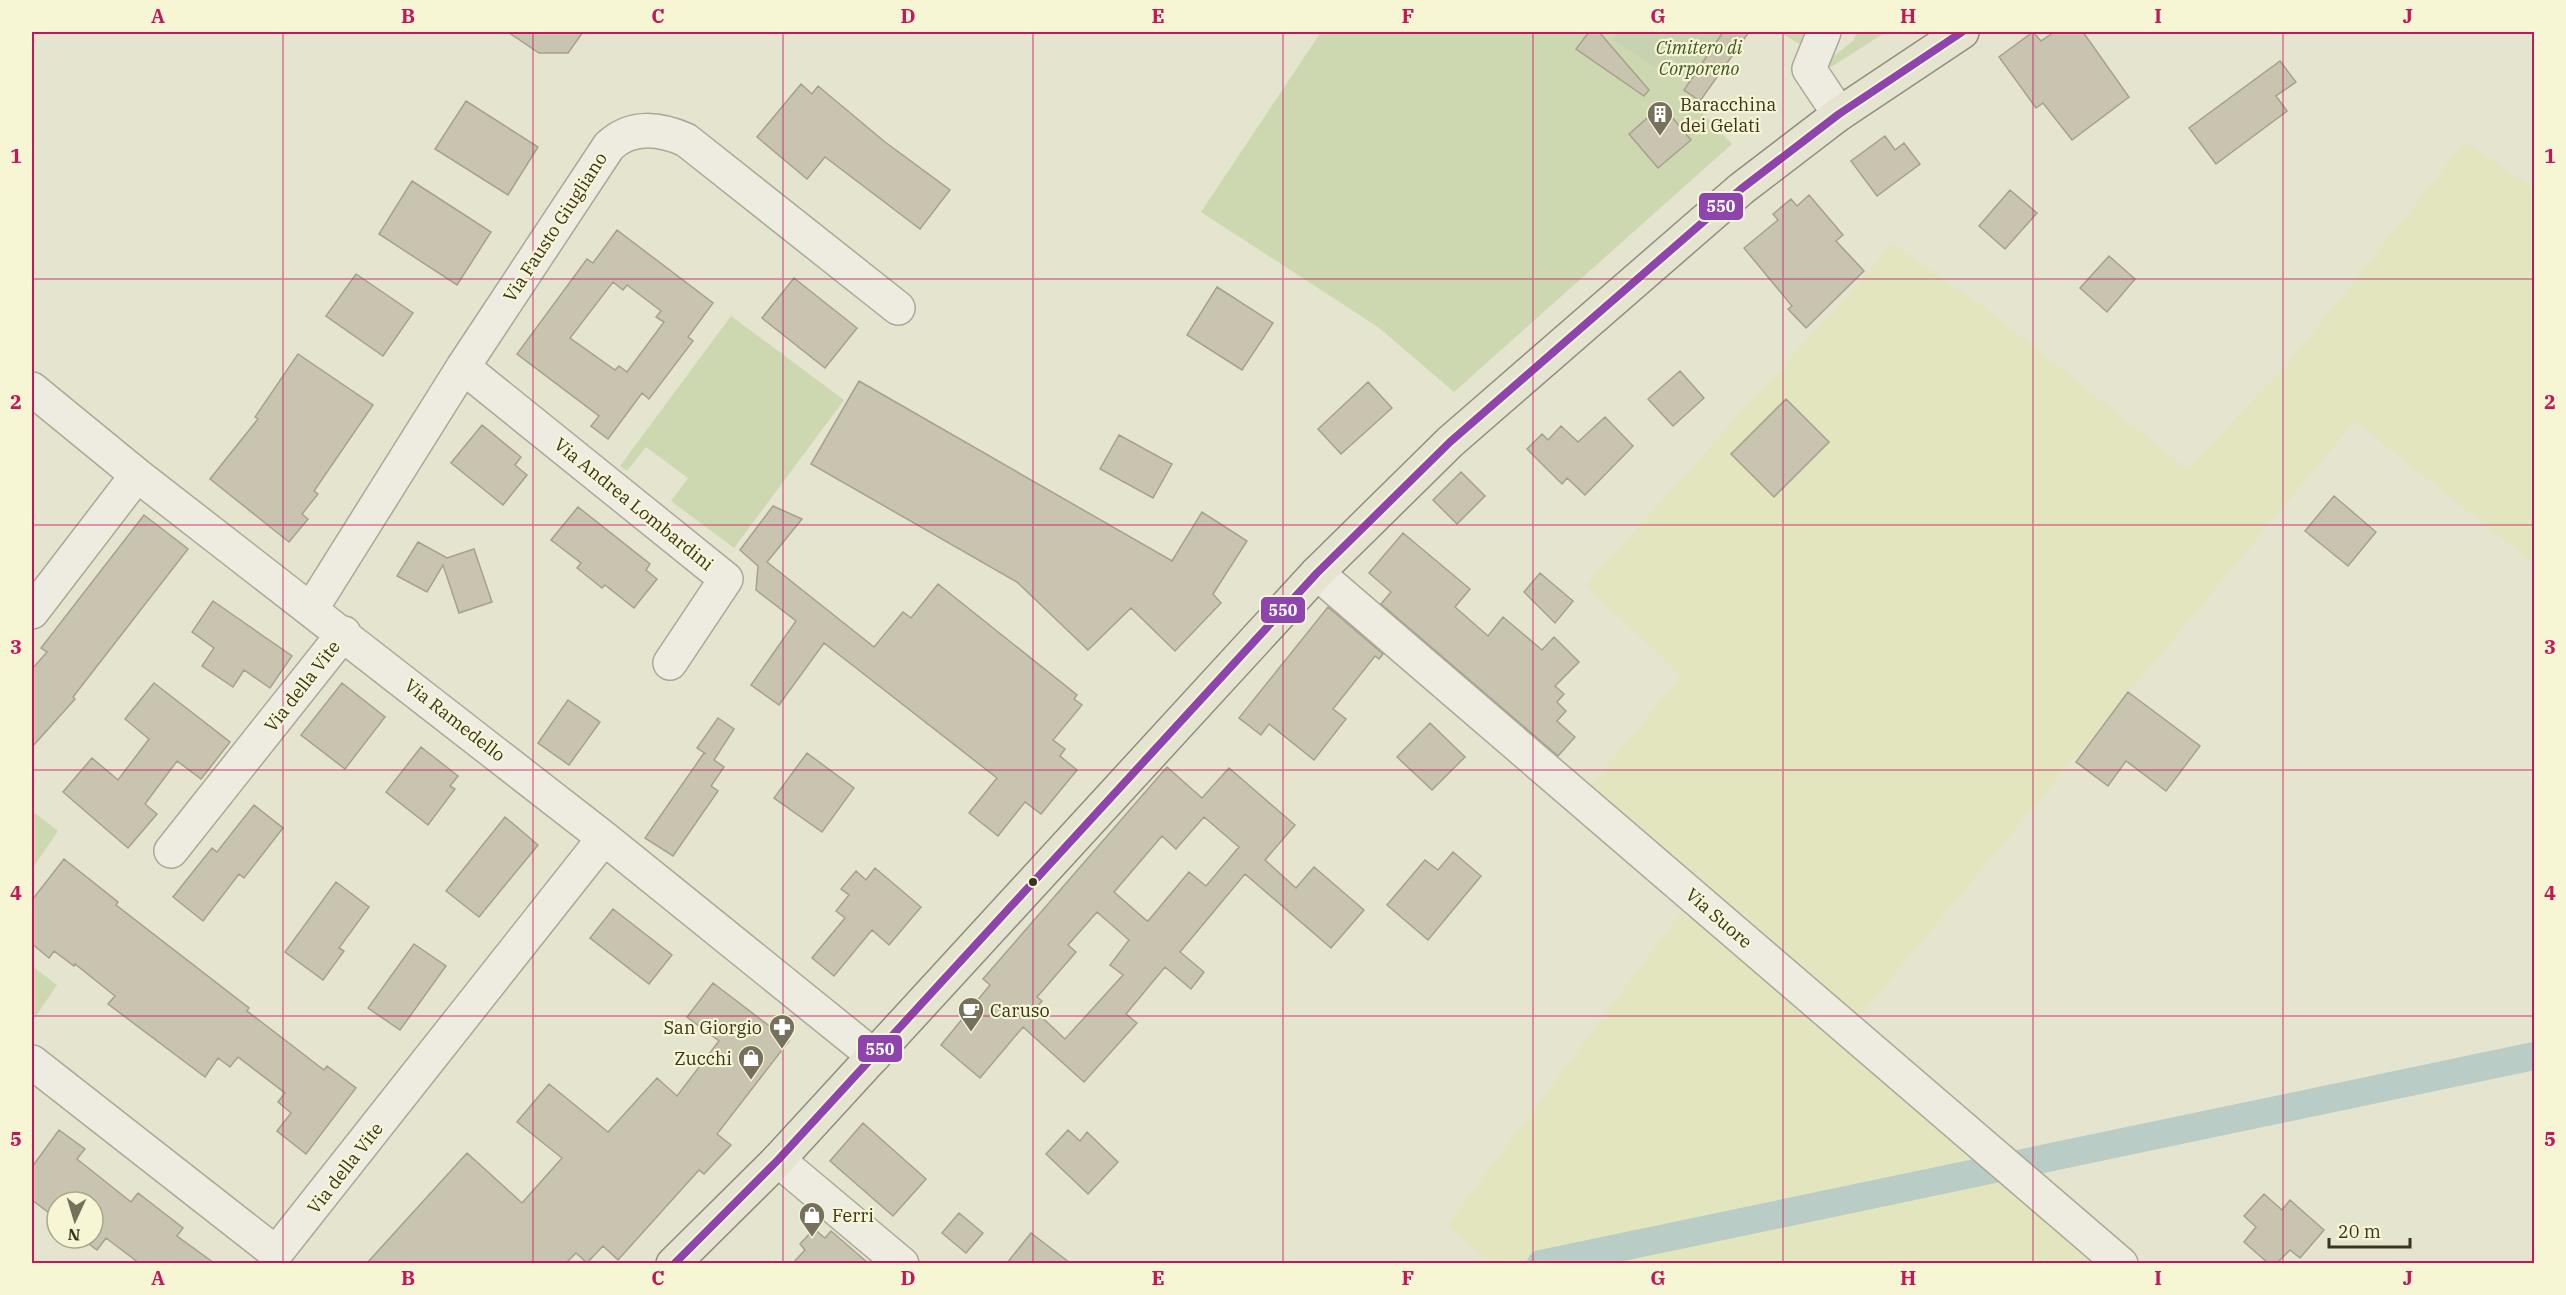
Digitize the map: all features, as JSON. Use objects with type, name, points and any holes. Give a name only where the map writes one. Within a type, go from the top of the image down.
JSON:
[{"type":"main road","points":[[673,1263],[778,1160],[1317,573],[1450,442],[1741,189],[1839,114],[1962,32]]},
{"type":"street","points":[[1824,32],[1809,69],[1839,114]]},
{"type":"street","name":"Via Fausto Giugliano","points":[[312,608],[463,367],[609,146],[620,135],[638,131],[665,131],[686,140],[898,308]]},
{"type":"street","name":"Via Andrea Lombardini","points":[[463,367],[726,579],[670,663]]},
{"type":"street","name":"Via Ramedello","points":[[32,389],[136,475],[312,608],[604,838],[874,1056]]},
{"type":"street","points":[[32,612],[136,475]]},
{"type":"street","name":"Via Suore","points":[[1317,573],[2121,1263]]},
{"type":"street","name":"Via della Vite","points":[[171,850],[344,633]]},
{"type":"street","name":"Via della Vite","points":[[32,1062],[276,1253],[604,838]]},
{"type":"street","points":[[778,1160],[902,1263]]},
{"type":"green space","points":[[1321,32],[1613,32],[1617,35],[1614,40],[1656,67],[1659,63],[1705,94],[1694,104],[1732,144],[1454,392],[1378,327],[1201,212]]},
{"type":"green space","name":"Cimitero di Corporeno","points":[[1613,32],[1749,32],[1705,94],[1660,63],[1656,68],[1613,40],[1617,35]]},
{"type":"green space","points":[[1779,32],[1824,32],[1815,53]]},
{"type":"green space","points":[[1857,32],[1886,32],[1831,67],[1827,61],[1853,41]]},
{"type":"green space","points":[[2465,142],[2534,188],[2534,564],[2355,421],[1848,1030],[2113,1263],[1492,1263],[1447,1226],[1686,906],[1582,797],[1681,676],[1586,585],[1893,244],[1985,308],[2187,469],[2291,360]]},
{"type":"green space","points":[[731,316],[844,400],[734,548],[671,501],[688,478],[646,447],[627,471],[620,466]]},
{"type":"green space","points":[[32,811],[58,831],[32,869]]},
{"type":"green space","points":[[32,966],[57,985],[32,1022]]},
{"type":"building","points":[[508,32],[583,32],[568,53],[539,53]]},
{"type":"building","points":[[1589,32],[1599,32],[1649,90],[1644,96],[1576,49]]},
{"type":"building","points":[[1723,32],[1749,32],[1700,101],[1684,90]]},
{"type":"building","points":[[2033,32],[2041,41],[2054,32],[2083,32],[2129,97],[2072,140],[2043,103],[2036,108],[1999,57]]},
{"type":"building","points":[[2280,61],[2296,82],[2276,96],[2287,111],[2216,164],[2189,128]]},
{"type":"building","points":[[801,84],[812,94],[818,86],[885,142],[950,190],[920,229],[825,157],[807,179],[757,137]]},
{"type":"building","points":[[466,101],[538,147],[508,195],[435,149]]},
{"type":"building","name":"Baracchina dei Gelati","points":[[1662,105],[1691,140],[1658,168],[1629,134]]},
{"type":"building","points":[[1885,136],[1895,150],[1904,143],[1920,164],[1877,196],[1851,161]]},
{"type":"building","points":[[412,181],[491,232],[457,285],[379,234]]},
{"type":"building","points":[[2010,190],[2037,213],[2005,249],[1979,226]]},
{"type":"building","points":[[1809,195],[1843,235],[1836,241],[1864,271],[1806,328],[1788,309],[1792,306],[1744,248],[1778,220],[1773,214],[1791,199],[1797,206]]},
{"type":"building","points":[[617,230],[713,303],[688,337],[693,341],[649,399],[642,393],[608,439],[591,426],[599,416],[517,354],[587,259],[593,263]],"holes":[[[613,282],[623,290],[627,285],[661,311],[656,317],[664,322],[627,372],[619,366],[615,370],[570,338]]]},
{"type":"building","points":[[2109,256],[2135,279],[2107,312],[2080,288]]},
{"type":"building","points":[[356,274],[413,313],[383,356],[326,316]]},
{"type":"building","points":[[794,278],[857,328],[825,368],[762,318]]},
{"type":"building","points":[[1217,287],[1273,323],[1242,370],[1187,335]]},
{"type":"building","points":[[298,354],[373,405],[314,491],[318,494],[302,514],[308,519],[289,542],[210,479],[258,419],[255,417]]},
{"type":"building","points":[[1680,371],[1704,398],[1673,426],[1648,399]]},
{"type":"building","points":[[859,381],[1172,561],[1202,512],[1247,541],[1213,594],[1221,603],[1175,651],[1131,608],[1088,650],[1017,582],[811,464]]},
{"type":"building","points":[[1368,382],[1392,408],[1341,454],[1318,429]]},
{"type":"building","points":[[1786,399],[1829,442],[1774,497],[1731,454]]},
{"type":"building","points":[[1605,417],[1633,446],[1585,495],[1567,478],[1562,484],[1527,449],[1542,434],[1548,440],[1561,426],[1578,442]]},
{"type":"building","points":[[482,425],[521,457],[515,465],[527,475],[503,505],[451,463]]},
{"type":"building","points":[[1119,435],[1172,464],[1153,498],[1100,469]]},
{"type":"building","points":[[1461,472],[1485,496],[1457,524],[1433,500]]},
{"type":"building","points":[[2334,496],[2376,532],[2348,566],[2305,531]]},
{"type":"building","points":[[773,506],[802,519],[767,562],[874,647],[903,612],[911,618],[938,584],[1077,695],[1074,699],[1082,705],[1053,740],[1065,749],[1060,756],[1077,770],[1041,814],[1025,802],[998,836],[969,813],[997,778],[824,643],[779,705],[751,685],[796,621],[756,590],[758,566],[740,550]]},
{"type":"building","points":[[578,507],[650,564],[646,570],[657,579],[634,608],[605,585],[602,588],[577,568],[581,563],[551,540]]},
{"type":"building","points":[[144,515],[188,549],[73,697],[75,699],[32,747],[32,669],[47,652],[41,648]]},
{"type":"building","points":[[1403,533],[1470,589],[1455,607],[1488,636],[1503,617],[1542,650],[1554,637],[1579,662],[1555,686],[1564,694],[1557,702],[1566,711],[1557,721],[1575,737],[1558,756],[1381,604],[1391,592],[1369,573]]},
{"type":"building","points":[[418,542],[447,558],[474,549],[492,602],[459,613],[443,565],[427,592],[397,576]]},
{"type":"building","points":[[1540,573],[1573,601],[1555,623],[1524,592]]},
{"type":"building","points":[[213,601],[292,656],[270,688],[244,670],[233,687],[202,666],[214,648],[192,632]]},
{"type":"building","points":[[1328,607],[1383,654],[1379,659],[1375,656],[1333,709],[1346,719],[1314,760],[1269,724],[1261,735],[1239,718]]},
{"type":"building","points":[[154,683],[230,742],[201,779],[177,761],[145,804],[157,814],[128,848],[63,792],[92,758],[118,780],[149,739],[125,719]]},
{"type":"building","points":[[342,683],[385,717],[345,769],[301,735]]},
{"type":"building","points":[[2128,692],[2200,746],[2166,791],[2126,761],[2108,786],[2076,762]]},
{"type":"building","points":[[568,700],[600,722],[569,765],[538,743]]},
{"type":"building","points":[[718,718],[734,729],[714,760],[724,767],[711,786],[718,791],[673,856],[645,838],[704,753],[706,754],[697,748]]},
{"type":"building","points":[[1430,723],[1465,757],[1432,790],[1397,757]]},
{"type":"building","points":[[421,747],[458,776],[450,786],[455,789],[428,825],[386,792]]},
{"type":"building","points":[[807,753],[854,788],[822,832],[774,798]]},
{"type":"building","points":[[1167,767],[1202,798],[1229,768],[1295,825],[1265,860],[1296,888],[1314,867],[1364,910],[1331,948],[1245,874],[1180,952],[1204,972],[1191,989],[1165,967],[1126,1014],[1137,1023],[1084,1082],[1023,1027],[980,1078],[941,1045],[990,985],[983,979]],"holes":[[[1204,817],[1239,847],[1206,886],[1189,872],[1148,921],[1146,920],[1114,892],[1162,836],[1176,849]],[[1097,912],[1129,940],[1110,965],[1123,975],[1065,1039],[1034,1010],[1042,1001],[1037,997],[1076,952],[1068,945]]]},
{"type":"building","points":[[254,805],[283,828],[244,878],[239,874],[203,921],[173,897],[212,848],[217,852]]},
{"type":"building","points":[[505,817],[538,845],[479,917],[446,891]]},
{"type":"building","points":[[1453,852],[1481,876],[1428,940],[1387,905],[1425,860],[1438,870]]},
{"type":"building","points":[[64,859],[118,902],[116,905],[249,1008],[247,1011],[324,1070],[327,1066],[356,1088],[306,1154],[277,1131],[291,1113],[278,1102],[285,1093],[238,1057],[230,1067],[218,1058],[205,1077],[108,1004],[115,996],[75,964],[74,966],[54,951],[49,958],[32,944],[32,900]]},
{"type":"building","points":[[875,868],[921,907],[889,945],[872,930],[834,976],[812,958],[845,918],[836,911],[849,895],[841,889],[856,871],[866,880]]},
{"type":"building","points":[[336,882],[369,907],[339,948],[344,951],[323,980],[285,952]]},
{"type":"building","points":[[613,909],[672,955],[649,984],[590,938]]},
{"type":"building","points":[[414,944],[446,966],[400,1030],[368,1008]]},
{"type":"building","points":[[713,983],[789,1041],[717,1134],[731,1145],[704,1174],[699,1170],[618,1260],[603,1246],[587,1263],[576,1253],[566,1263],[367,1263],[467,1153],[522,1203],[562,1158],[517,1122],[549,1084],[608,1132],[657,1078],[677,1096],[719,1041],[687,1017]]},
{"type":"building","points":[[863,1123],[926,1179],[893,1216],[830,1161]]},
{"type":"building","points":[[59,1130],[85,1149],[77,1159],[131,1202],[138,1193],[183,1228],[177,1236],[214,1263],[139,1263],[105,1239],[105,1190],[45,1190],[45,1210],[32,1200],[32,1167]]},
{"type":"building","points":[[1068,1130],[1080,1141],[1087,1132],[1118,1162],[1088,1194],[1046,1154]]},
{"type":"building","points":[[2264,1194],[2282,1210],[2290,1200],[2324,1230],[2300,1258],[2290,1250],[2277,1263],[2268,1263],[2244,1242],[2256,1227],[2244,1216]]},
{"type":"building","points":[[959,1213],[983,1233],[966,1253],[942,1233]]},
{"type":"building","points":[[814,1229],[825,1238],[831,1231],[868,1263],[793,1263],[805,1250],[800,1244]]},
{"type":"building","points":[[1031,1233],[1070,1263],[1007,1263]]},
{"type":"waterway","points":[[1541,1264],[2534,1056]]},
{"type":"transit line","name":"550","points":[[674,1264],[778,1160],[1317,573],[1450,442],[1741,189],[1839,114],[1962,32]]},
{"type":"place","name":"Baracchina dei Gelati","points":[[1660,137]]},
{"type":"place","name":"Caruso","points":[[971,1033]]},
{"type":"place","name":"San Giorgio","points":[[782,1050]]},
{"type":"place","name":"Zucchi","points":[[751,1081]]},
{"type":"place","name":"Ferri","points":[[812,1238]]}]
